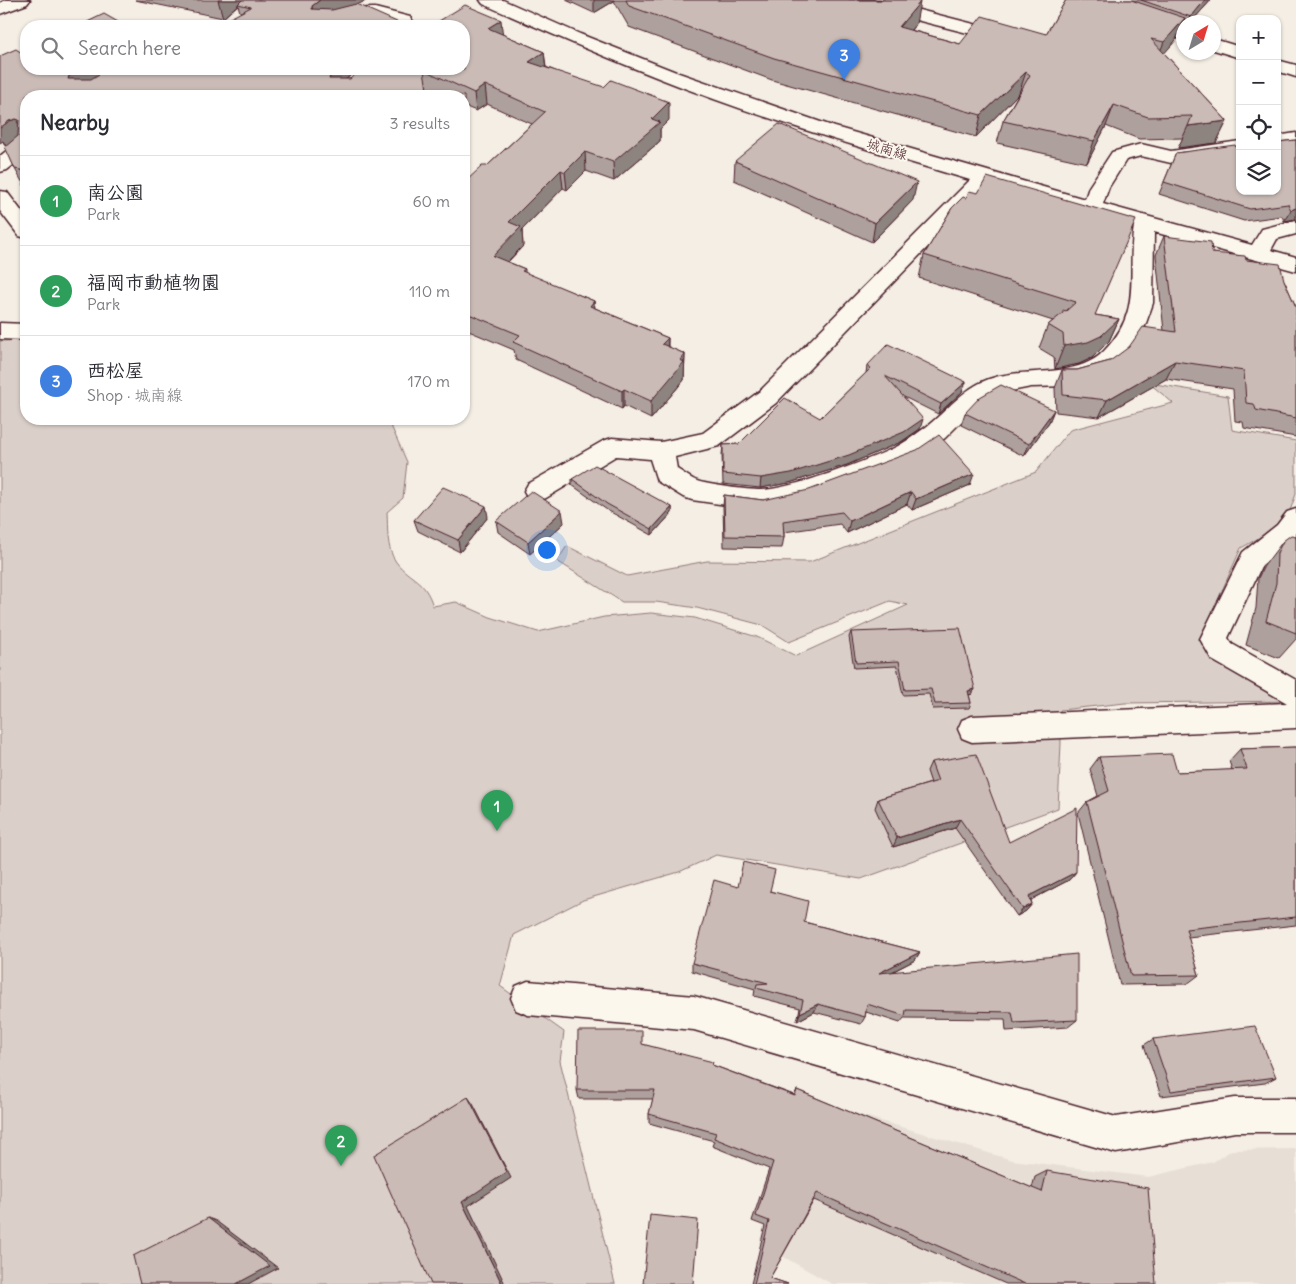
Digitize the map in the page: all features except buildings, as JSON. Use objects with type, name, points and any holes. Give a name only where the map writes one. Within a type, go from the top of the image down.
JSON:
[{"type":"street","points":[[0,9],[21,0]]},
{"type":"street","name":"城南線","points":[[489,0],[574,38],[668,76],[828,131],[984,178],[1145,221],[1290,263]]},
{"type":"street","points":[[859,0],[1021,42]]},
{"type":"street","points":[[1078,0],[1176,31]]},
{"type":"street","points":[[341,20],[375,12],[388,14],[402,20]]},
{"type":"street","points":[[1221,46],[1236,52]]},
{"type":"street","points":[[1281,66],[1296,71]]},
{"type":"street","points":[[1281,141],[1296,139]]},
{"type":"street","points":[[1092,207],[1100,187],[1119,156],[1141,150],[1171,157],[1236,148]]},
{"type":"street","points":[[0,166],[20,150]]},
{"type":"street","points":[[537,491],[612,447],[661,451],[710,440],[768,397],[984,178]]},
{"type":"street","points":[[0,197],[20,223]]},
{"type":"street","points":[[661,451],[666,474],[692,490],[761,500],[807,490],[904,454],[936,432],[968,402],[995,386],[1031,379],[1069,378],[1093,370],[1112,357],[1134,326],[1142,303],[1144,280],[1142,241],[1145,221]]},
{"type":"street","points":[[1260,254],[1261,248],[1269,234],[1296,227]]},
{"type":"street","points":[[1285,285],[1290,263]]},
{"type":"street","points":[[0,331],[20,332]]},
{"type":"street","points":[[1296,519],[1281,538],[1259,550],[1252,559],[1214,639],[1222,652],[1296,694]]},
{"type":"street","points":[[972,729],[1296,715]]},
{"type":"street","points":[[528,998],[694,1013],[1116,1135],[1235,1115],[1296,1115]]},
{"type":"shaded area","points":[[20,340],[20,425],[391,425],[407,462],[403,498],[387,512],[388,538],[391,551],[396,562],[426,590],[433,606],[456,602],[490,617],[538,632],[604,617],[651,613],[695,618],[757,637],[796,656],[908,605],[890,601],[789,642],[762,625],[697,608],[656,602],[622,602],[557,561],[567,546],[627,576],[707,561],[810,562],[1036,472],[1070,430],[1173,403],[1149,383],[1228,396],[1232,430],[1296,441],[1296,494],[1287,519],[1273,530],[1241,548],[1200,640],[1208,654],[1293,701],[1125,703],[1060,710],[1061,743],[1058,808],[861,879],[716,855],[679,872],[583,900],[514,935],[500,986],[564,1032],[560,1061],[615,1284],[0,1284],[0,341]]},
{"type":"shaded area","points":[[804,1098],[1012,1160],[1148,1177],[1213,1162],[1232,1150],[1296,1149],[1296,1284],[832,1284],[759,1243]]},
{"type":"place","name":"西松屋","points":[[844,80]]},
{"type":"place","name":"南公園","points":[[497,831]]},
{"type":"place","name":"福岡市動植物園","points":[[341,1166]]}]
